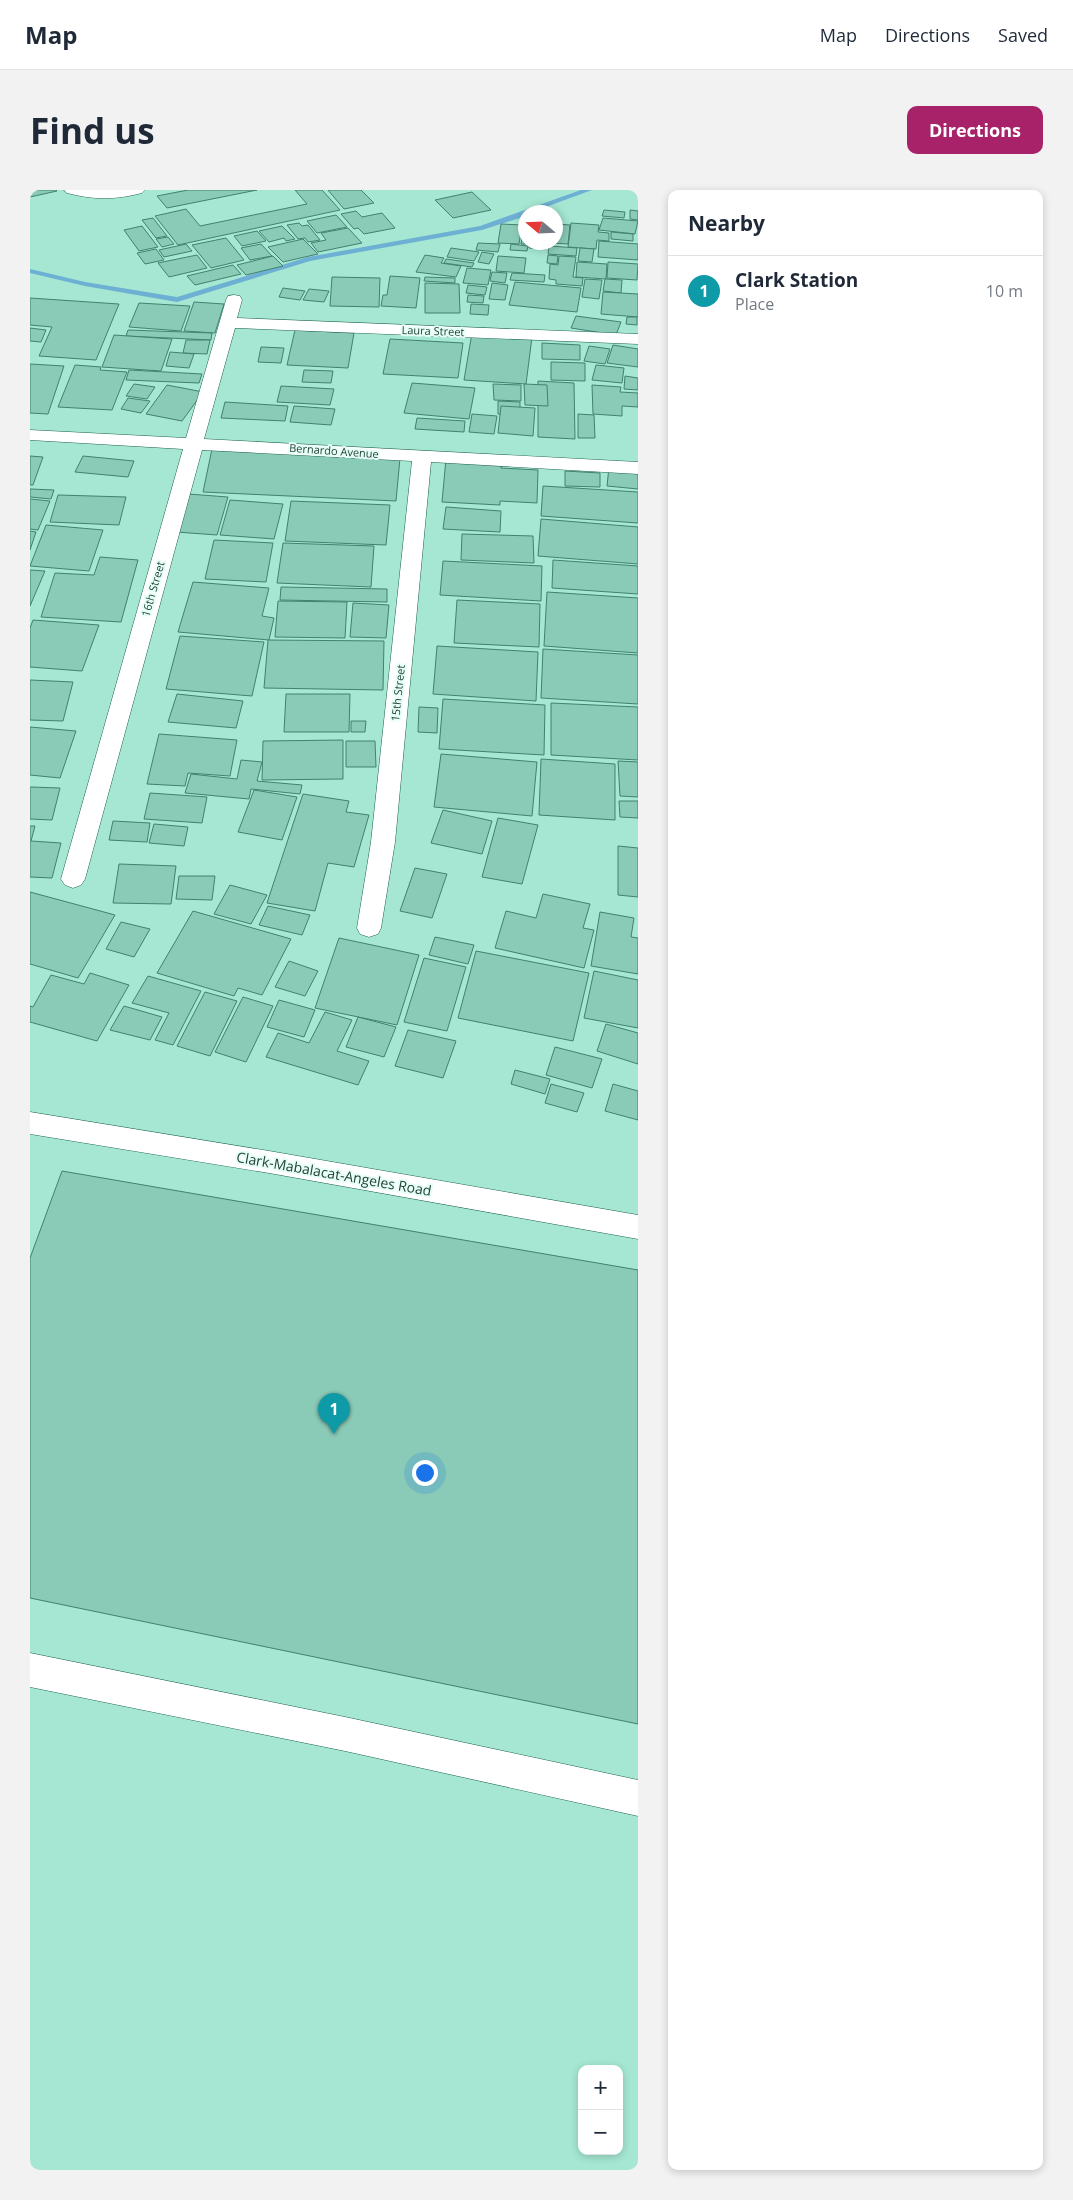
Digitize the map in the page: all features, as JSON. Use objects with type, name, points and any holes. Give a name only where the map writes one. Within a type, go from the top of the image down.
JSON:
[{"type":"street","points":[[72,190],[90,195],[115,195],[137,190]]},
{"type":"street","name":"16th Street","points":[[73,880],[234,300]]},
{"type":"street","name":"Laura Street","points":[[228,323],[638,339]]},
{"type":"street","name":"Bernardo Avenue","points":[[30,435],[194,442],[422,457],[638,468]]},
{"type":"street","name":"15th Street","points":[[369,928],[385,823],[422,457]]},
{"type":"street","name":"Clark-Mabalacat-Angeles Road","points":[[30,1123],[279,1164],[638,1227]]},
{"type":"street","points":[[30,1670],[336,1732],[638,1798]]},
{"type":"building","points":[[30,190],[56,190],[57,191],[30,197]]},
{"type":"building","points":[[188,190],[257,190],[167,208],[157,196]]},
{"type":"building","points":[[295,190],[322,190],[340,210],[178,245],[155,216],[186,209],[200,226],[307,204]]},
{"type":"building","points":[[328,190],[361,190],[374,203],[344,209]]},
{"type":"building","points":[[472,192],[491,210],[453,218],[435,200]]},
{"type":"building","points":[[604,210],[625,212],[624,218],[602,216]]},
{"type":"building","points":[[630,210],[638,211],[638,220],[630,219]]},
{"type":"building","points":[[356,211],[362,217],[382,213],[395,228],[364,234],[358,228],[354,229],[341,214]]},
{"type":"building","points":[[336,215],[347,227],[317,233],[307,221]]},
{"type":"building","points":[[153,218],[167,236],[156,238],[142,220]]},
{"type":"building","points":[[603,218],[638,221],[635,234],[599,230]]},
{"type":"building","points":[[299,223],[302,226],[308,225],[320,240],[308,242],[305,238],[298,239],[287,225]]},
{"type":"building","points":[[571,223],[599,225],[598,232],[609,233],[609,241],[597,240],[596,249],[568,247]]},
{"type":"building","points":[[501,224],[518,225],[518,244],[498,243]]},
{"type":"building","points":[[563,224],[570,225],[568,244],[563,244]]},
{"type":"building","points":[[142,226],[158,247],[139,251],[124,230]]},
{"type":"building","points":[[282,226],[295,239],[286,241],[284,238],[269,242],[259,231]]},
{"type":"building","points":[[348,228],[362,243],[318,252],[311,243],[326,240],[321,233]]},
{"type":"building","points":[[257,231],[266,241],[242,246],[234,236]]},
{"type":"building","points":[[611,232],[633,234],[633,241],[611,239]]},
{"type":"building","points":[[168,237],[174,244],[162,247],[156,239]]},
{"type":"building","points":[[226,238],[244,260],[211,268],[192,245]]},
{"type":"building","points":[[303,239],[318,254],[283,262],[268,247]]},
{"type":"building","points":[[599,241],[638,244],[638,260],[598,257]]},
{"type":"building","points":[[478,243],[500,244],[498,252],[476,250]]},
{"type":"building","points":[[186,244],[192,251],[164,257],[159,250]]},
{"type":"building","points":[[261,244],[272,256],[250,260],[241,248]]},
{"type":"building","points":[[511,244],[518,245],[518,250],[527,250],[527,251],[510,250]]},
{"type":"building","points":[[563,247],[577,248],[576,256],[548,254],[548,250],[563,250]]},
{"type":"building","points":[[451,248],[479,252],[474,261],[447,257]]},
{"type":"building","points":[[580,248],[594,249],[592,262],[578,261]]},
{"type":"building","points":[[156,249],[164,260],[145,264],[137,253]]},
{"type":"building","points":[[482,252],[494,254],[489,264],[478,262]]},
{"type":"building","points":[[197,255],[207,268],[169,277],[158,263]]},
{"type":"building","points":[[425,255],[444,258],[441,263],[461,266],[456,277],[416,272]]},
{"type":"building","points":[[548,255],[558,256],[557,264],[547,263]]},
{"type":"building","points":[[273,256],[283,266],[246,275],[237,265]]},
{"type":"building","points":[[498,256],[526,258],[524,273],[496,271]]},
{"type":"building","points":[[559,256],[576,257],[573,277],[583,278],[582,286],[556,284],[556,280],[549,279],[550,264],[558,265]]},
{"type":"building","points":[[446,259],[474,263],[472,267],[444,263]]},
{"type":"building","points":[[577,262],[607,264],[606,279],[576,277]]},
{"type":"building","points":[[608,262],[638,264],[637,280],[607,278]]},
{"type":"building","points":[[233,265],[241,274],[195,285],[187,276]]},
{"type":"building","points":[[467,268],[491,270],[488,285],[463,283]]},
{"type":"building","points":[[492,272],[507,273],[505,283],[490,281]]},
{"type":"building","points":[[512,273],[545,275],[544,282],[510,280]]},
{"type":"building","points":[[390,276],[420,278],[416,308],[381,306],[383,295],[387,295]]},
{"type":"building","points":[[332,277],[380,278],[379,307],[330,306]]},
{"type":"building","points":[[425,277],[455,278],[455,283],[424,281]]},
{"type":"building","points":[[585,279],[602,280],[599,299],[582,297]]},
{"type":"building","points":[[605,279],[622,280],[621,293],[603,291]]},
{"type":"building","points":[[515,282],[581,288],[577,312],[509,305]]},
{"type":"building","points":[[425,283],[459,284],[460,313],[425,313]]},
{"type":"building","points":[[492,283],[508,285],[505,300],[489,299]]},
{"type":"building","points":[[468,285],[487,287],[485,295],[466,293]]},
{"type":"building","points":[[283,288],[305,291],[300,300],[279,297]]},
{"type":"building","points":[[309,289],[329,291],[324,302],[303,300]]},
{"type":"building","points":[[603,292],[638,294],[638,317],[601,314]]},
{"type":"building","points":[[468,295],[484,296],[483,303],[467,302]]},
{"type":"building","points":[[30,298],[119,304],[96,360],[39,356],[52,327],[30,325]]},
{"type":"building","points":[[194,302],[224,304],[215,333],[184,331]]},
{"type":"building","points":[[139,303],[190,306],[181,331],[129,327]]},
{"type":"building","points":[[471,304],[489,305],[488,315],[470,314]]},
{"type":"building","points":[[576,316],[621,322],[616,335],[571,328]]},
{"type":"building","points":[[627,317],[637,317],[637,325],[626,324]]},
{"type":"building","points":[[30,328],[46,330],[41,342],[30,341]]},
{"type":"building","points":[[128,330],[212,333],[211,340],[126,336]]},
{"type":"building","points":[[295,330],[354,333],[348,368],[287,365]]},
{"type":"building","points":[[472,333],[532,337],[526,384],[464,380]]},
{"type":"building","points":[[114,335],[172,339],[161,371],[102,367]]},
{"type":"building","points":[[390,339],[463,343],[458,378],[383,374]]},
{"type":"building","points":[[186,340],[210,340],[207,354],[183,353]]},
{"type":"building","points":[[542,343],[580,345],[580,360],[542,359]]},
{"type":"building","points":[[613,345],[638,349],[638,367],[607,363]]},
{"type":"building","points":[[589,346],[610,349],[605,364],[584,361]]},
{"type":"building","points":[[261,347],[284,348],[281,363],[258,362]]},
{"type":"building","points":[[170,352],[194,354],[189,368],[166,366]]},
{"type":"building","points":[[551,362],[585,363],[585,381],[551,380]]},
{"type":"building","points":[[30,364],[64,366],[48,414],[30,413]]},
{"type":"building","points":[[75,365],[101,367],[100,370],[127,372],[112,410],[58,407]]},
{"type":"building","points":[[596,365],[624,368],[622,383],[592,380]]},
{"type":"building","points":[[129,370],[202,374],[199,383],[126,380]]},
{"type":"building","points":[[304,370],[333,371],[331,383],[302,382]]},
{"type":"building","points":[[625,376],[638,378],[638,390],[624,389]]},
{"type":"building","points":[[538,381],[574,383],[575,439],[538,437]]},
{"type":"building","points":[[412,383],[475,388],[469,419],[404,413]]},
{"type":"building","points":[[134,384],[155,387],[147,399],[126,396]]},
{"type":"building","points":[[493,384],[521,385],[521,401],[494,400]]},
{"type":"building","points":[[524,384],[547,385],[548,406],[525,405]]},
{"type":"building","points":[[167,385],[203,392],[182,421],[146,414]]},
{"type":"building","points":[[592,385],[621,387],[620,392],[638,393],[638,407],[622,406],[622,416],[593,414]]},
{"type":"building","points":[[281,386],[334,389],[330,405],[277,402]]},
{"type":"building","points":[[128,398],[150,401],[141,413],[121,409]]},
{"type":"building","points":[[498,401],[520,402],[520,415],[498,414]]},
{"type":"building","points":[[225,402],[288,406],[285,421],[221,418]]},
{"type":"building","points":[[294,406],[335,409],[331,425],[290,422]]},
{"type":"building","points":[[501,406],[535,408],[533,436],[498,433]]},
{"type":"building","points":[[472,414],[497,416],[494,434],[469,432]]},
{"type":"building","points":[[578,414],[594,415],[595,438],[578,438]]},
{"type":"building","points":[[417,418],[465,421],[464,432],[415,429]]},
{"type":"building","points":[[212,449],[400,458],[396,501],[203,492]]},
{"type":"building","points":[[30,456],[43,457],[33,485],[30,485]]},
{"type":"building","points":[[83,456],[134,461],[128,477],[75,472]]},
{"type":"building","points":[[446,459],[502,462],[501,468],[538,470],[537,503],[500,501],[500,505],[442,502]]},
{"type":"building","points":[[609,467],[638,470],[638,489],[607,486]]},
{"type":"building","points":[[565,471],[600,473],[600,487],[565,486]]},
{"type":"building","points":[[543,486],[638,492],[638,523],[541,516]]},
{"type":"building","points":[[30,489],[54,490],[51,499],[30,497]]},
{"type":"building","points":[[188,494],[228,497],[217,535],[176,532]]},
{"type":"building","points":[[58,495],[126,497],[119,525],[50,522]]},
{"type":"building","points":[[30,499],[50,501],[38,530],[30,529]]},
{"type":"building","points":[[230,500],[283,504],[274,539],[220,535]]},
{"type":"building","points":[[291,501],[390,505],[386,545],[285,541]]},
{"type":"building","points":[[446,507],[501,511],[500,532],[443,529]]},
{"type":"building","points":[[541,519],[638,527],[638,564],[538,556]]},
{"type":"building","points":[[46,525],[103,530],[89,571],[30,566]]},
{"type":"building","points":[[30,531],[36,532],[30,550]]},
{"type":"building","points":[[462,534],[533,536],[534,563],[461,560]]},
{"type":"building","points":[[214,540],[273,543],[266,582],[205,579]]},
{"type":"building","points":[[283,543],[374,546],[371,587],[277,583]]},
{"type":"building","points":[[100,557],[138,560],[121,622],[41,617],[55,573],[94,575]]},
{"type":"building","points":[[553,560],[638,566],[638,594],[552,588]]},
{"type":"building","points":[[443,561],[542,566],[541,601],[440,595]]},
{"type":"building","points":[[30,570],[45,571],[30,606]]},
{"type":"building","points":[[193,582],[269,588],[262,616],[274,618],[269,640],[178,632]]},
{"type":"building","points":[[281,587],[387,589],[387,602],[280,600]]},
{"type":"building","points":[[547,592],[638,598],[638,653],[544,646]]},
{"type":"building","points":[[457,600],[540,604],[539,647],[454,643]]},
{"type":"building","points":[[278,601],[347,602],[345,638],[275,637]]},
{"type":"building","points":[[353,603],[389,605],[386,638],[350,637]]},
{"type":"building","points":[[33,620],[99,625],[82,671],[30,667],[30,628]]},
{"type":"building","points":[[180,636],[264,642],[252,696],[166,689]]},
{"type":"building","points":[[268,640],[384,641],[383,690],[264,688]]},
{"type":"building","points":[[437,646],[538,652],[536,701],[433,694]]},
{"type":"building","points":[[543,649],[638,655],[638,704],[541,698]]},
{"type":"building","points":[[30,680],[73,682],[63,721],[30,720]]},
{"type":"building","points":[[177,694],[243,701],[236,728],[168,722]]},
{"type":"building","points":[[286,694],[350,694],[349,732],[284,732]]},
{"type":"building","points":[[443,699],[545,705],[544,755],[439,749]]},
{"type":"building","points":[[551,703],[638,707],[638,760],[551,755]]},
{"type":"building","points":[[419,707],[438,708],[437,733],[418,732]]},
{"type":"building","points":[[351,721],[366,721],[365,732],[351,732]]},
{"type":"building","points":[[30,727],[76,731],[60,778],[30,775]]},
{"type":"building","points":[[159,734],[237,740],[230,776],[188,773],[185,786],[147,784]]},
{"type":"building","points":[[343,740],[343,779],[262,780],[263,741]]},
{"type":"building","points":[[346,741],[375,741],[376,767],[346,767]]},
{"type":"building","points":[[441,754],[537,762],[532,816],[434,807]]},
{"type":"building","points":[[541,759],[615,764],[615,820],[539,815]]},
{"type":"building","points":[[241,760],[262,762],[257,781],[302,785],[300,794],[251,789],[249,799],[185,793],[191,774],[237,779]]},
{"type":"building","points":[[618,761],[638,762],[638,797],[620,796]]},
{"type":"building","points":[[30,787],[60,788],[52,820],[30,819]]},
{"type":"building","points":[[254,790],[297,797],[282,840],[238,832]]},
{"type":"building","points":[[150,793],[207,797],[202,823],[144,819]]},
{"type":"building","points":[[303,794],[349,801],[346,812],[369,815],[354,867],[328,863],[315,911],[267,903]]},
{"type":"building","points":[[619,801],[638,801],[638,818],[620,817]]},
{"type":"building","points":[[443,810],[492,821],[482,854],[431,843]]},
{"type":"building","points":[[498,818],[538,825],[522,884],[482,877]]},
{"type":"building","points":[[113,821],[150,823],[147,842],[109,840]]},
{"type":"building","points":[[154,824],[188,827],[184,846],[149,843]]},
{"type":"building","points":[[30,826],[35,826],[31,841],[61,843],[52,878],[30,877]]},
{"type":"building","points":[[618,846],[638,848],[638,897],[618,895]]},
{"type":"building","points":[[119,864],[176,866],[171,904],[113,903]]},
{"type":"building","points":[[415,868],[447,874],[432,918],[400,911]]},
{"type":"building","points":[[179,876],[215,876],[212,900],[176,899]]},
{"type":"building","points":[[230,885],[267,895],[251,924],[214,914]]},
{"type":"building","points":[[30,892],[115,915],[78,978],[30,964]]},
{"type":"building","points":[[543,894],[590,904],[583,928],[594,930],[584,968],[495,948],[506,911],[536,918]]},
{"type":"building","points":[[268,906],[310,915],[302,935],[259,925]]},
{"type":"building","points":[[193,911],[291,939],[262,995],[238,988],[234,996],[157,973]]},
{"type":"building","points":[[600,912],[634,918],[631,937],[638,938],[638,974],[591,966]]},
{"type":"building","points":[[121,922],[150,929],[134,957],[106,949]]},
{"type":"building","points":[[435,937],[474,945],[468,964],[429,955]]},
{"type":"building","points":[[339,938],[419,955],[397,1025],[315,1008]]},
{"type":"building","points":[[476,951],[589,973],[573,1041],[458,1018]]},
{"type":"building","points":[[424,958],[466,967],[447,1031],[404,1022]]},
{"type":"building","points":[[289,961],[318,971],[305,996],[275,987]]},
{"type":"building","points":[[594,971],[638,980],[638,1028],[584,1018]]},
{"type":"building","points":[[90,973],[129,985],[97,1041],[30,1022],[30,1006],[33,1007],[51,975],[84,984]]},
{"type":"building","points":[[148,976],[201,991],[173,1045],[155,1040],[169,1013],[132,1003]]},
{"type":"building","points":[[205,992],[237,1001],[210,1056],[177,1046]]},
{"type":"building","points":[[243,997],[273,1006],[246,1062],[215,1052]]},
{"type":"building","points":[[279,1000],[315,1010],[304,1037],[267,1027]]},
{"type":"building","points":[[124,1006],[162,1017],[150,1040],[110,1030]]},
{"type":"building","points":[[325,1012],[352,1020],[337,1051],[369,1061],[358,1085],[266,1057],[278,1033],[309,1043]]},
{"type":"building","points":[[358,1017],[396,1027],[384,1057],[346,1047]]},
{"type":"building","points":[[606,1024],[638,1033],[638,1064],[597,1051]]},
{"type":"building","points":[[408,1030],[456,1041],[443,1078],[395,1066]]},
{"type":"building","points":[[555,1047],[602,1059],[592,1088],[546,1075]]},
{"type":"building","points":[[515,1070],[550,1079],[545,1094],[511,1084]]},
{"type":"building","points":[[551,1084],[584,1093],[577,1112],[545,1103]]},
{"type":"building","points":[[613,1084],[638,1091],[638,1120],[605,1111]]},
{"type":"building","points":[[62,1171],[638,1270],[638,1724],[30,1598],[30,1258]]},
{"type":"waterway","points":[[546,205],[588,190]]},
{"type":"waterway","points":[[30,271],[85,284],[177,300],[308,259],[482,228],[518,216]]},
{"type":"place","name":"Clark Station","points":[[334,1434]]}]
